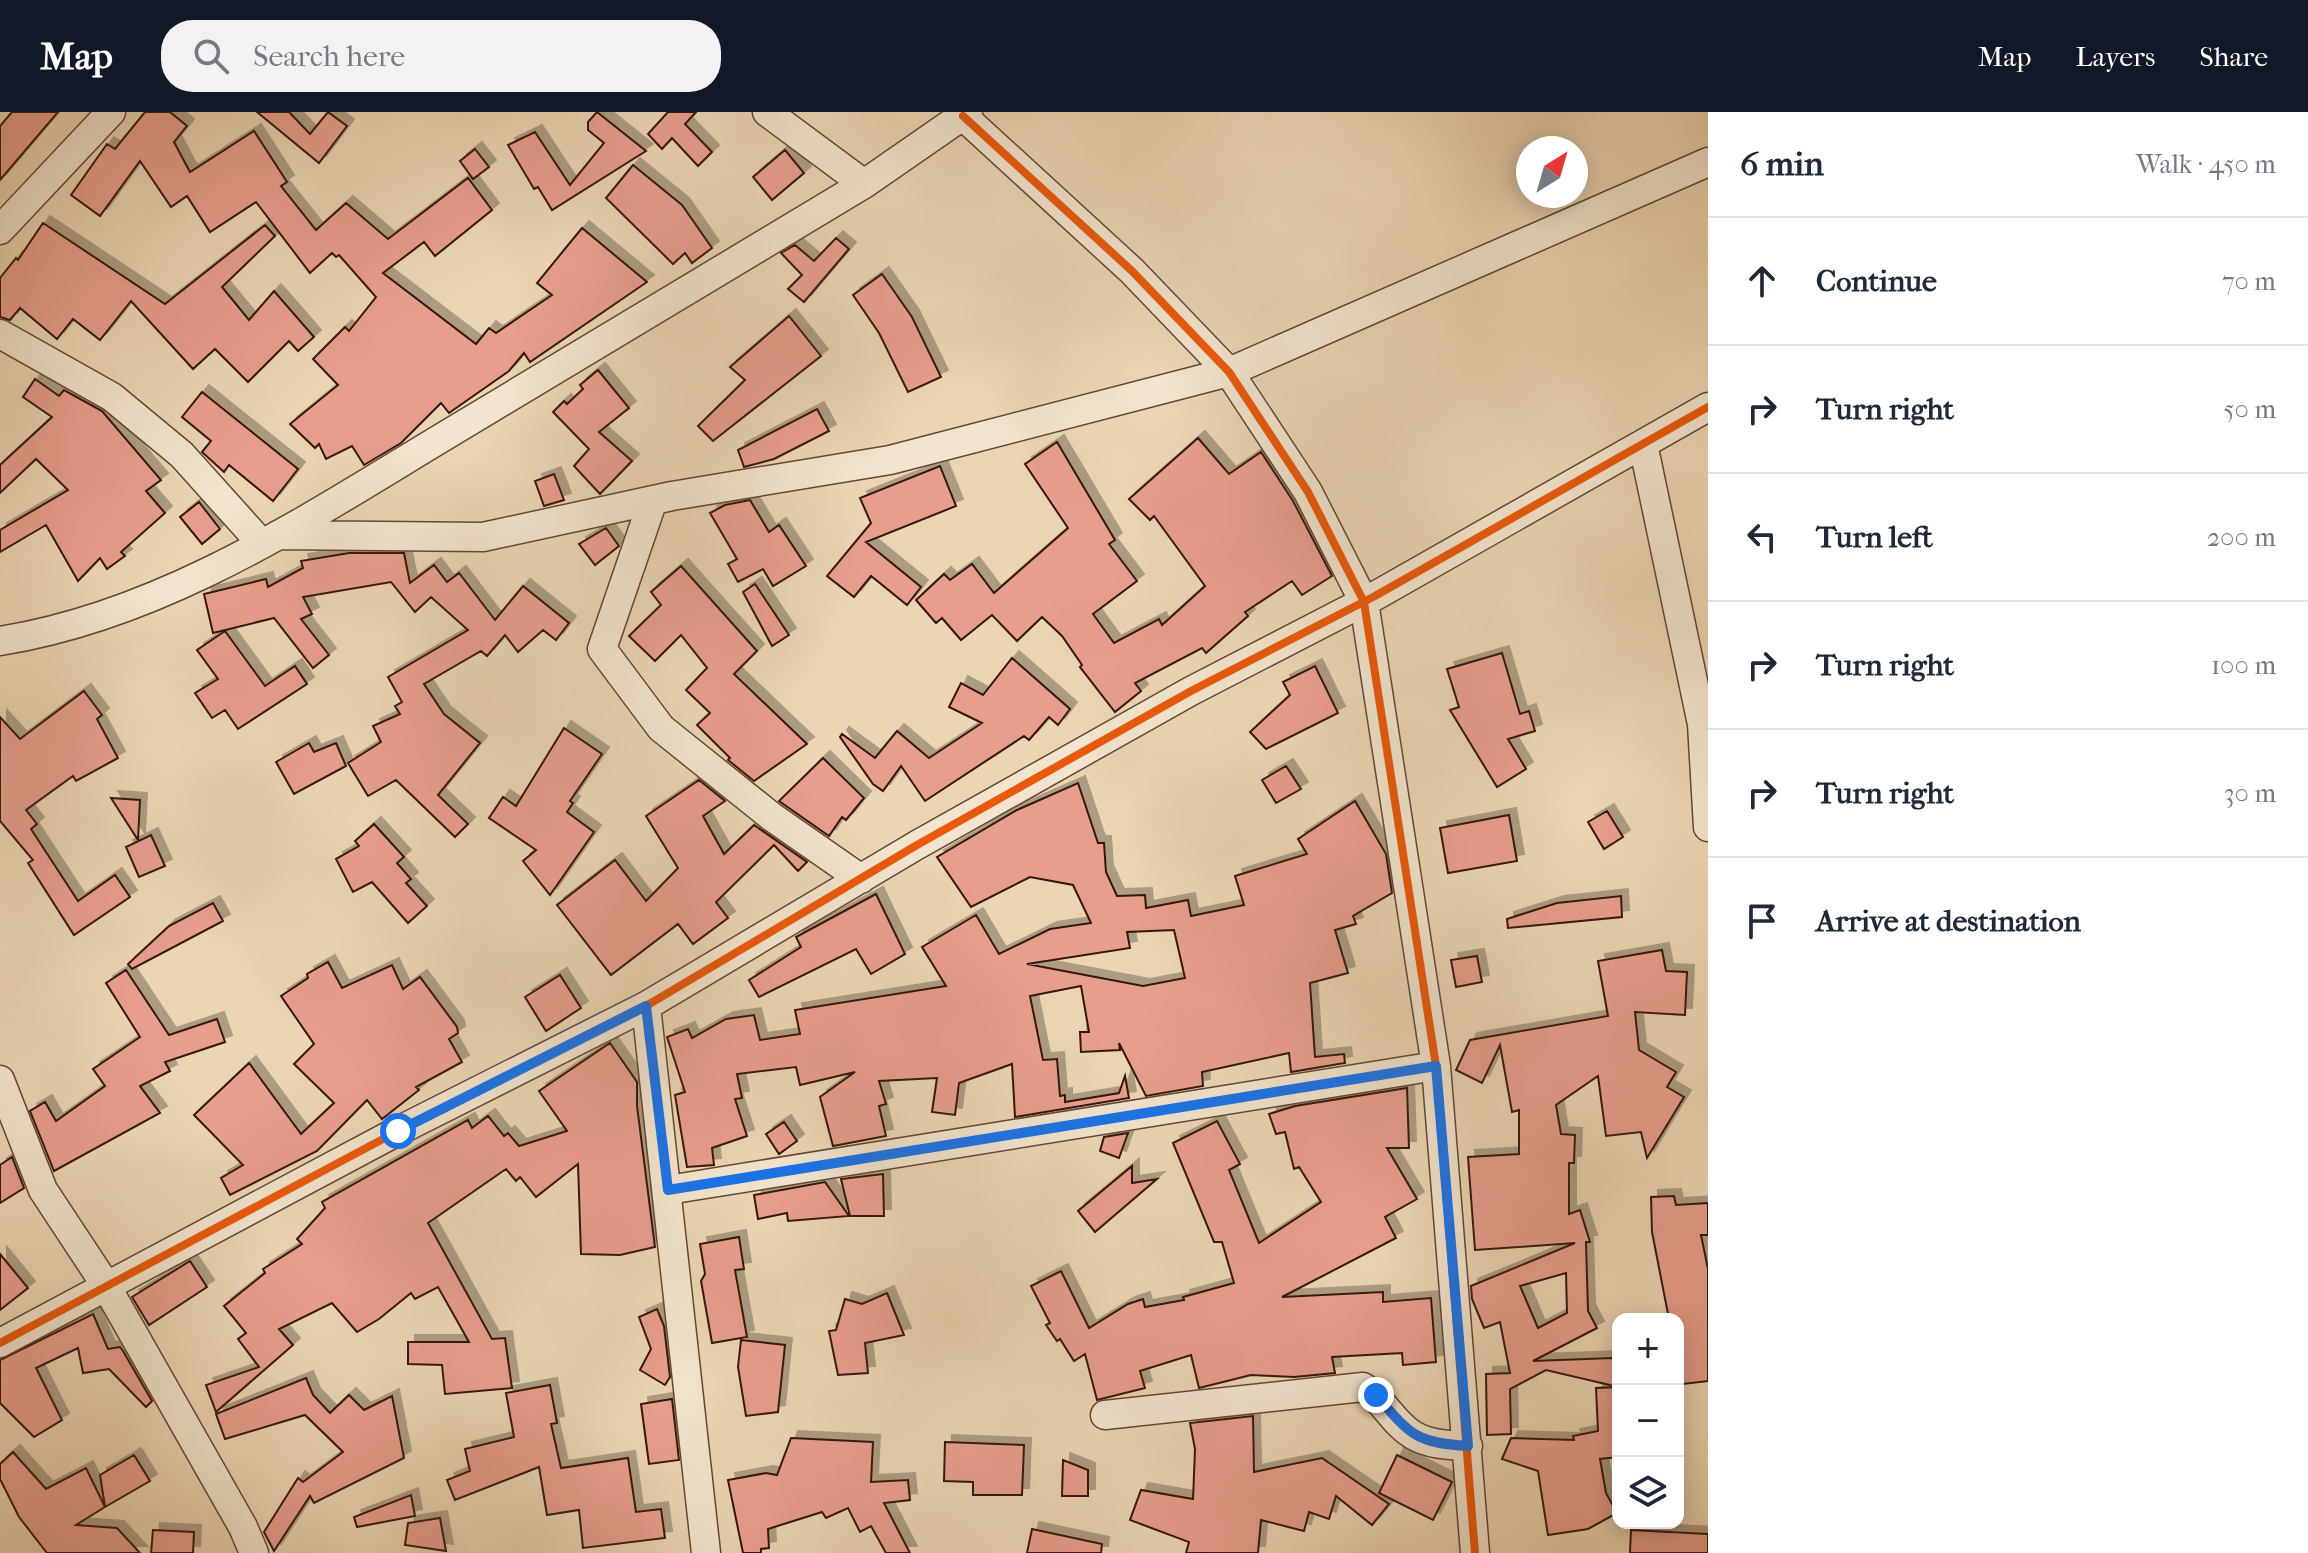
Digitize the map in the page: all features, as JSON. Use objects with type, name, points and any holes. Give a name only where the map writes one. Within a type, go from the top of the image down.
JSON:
[{"type":"street","points":[[0,230],[111,112]]},
{"type":"street","points":[[767,112],[864,184]]},
{"type":"street","points":[[0,641],[39,635],[140,605],[270,539],[864,184],[965,114],[1132,271],[1229,372],[1308,492],[1364,602],[1436,1066],[1475,1553]]},
{"type":"street","points":[[0,334],[112,397],[182,455],[270,539],[483,537],[653,500],[890,460],[1229,372],[1708,162]]},
{"type":"street","points":[[0,1343],[105,1284],[646,1006],[1191,691],[1364,602],[1708,407]]},
{"type":"street","points":[[1643,444],[1702,724],[1708,827]]},
{"type":"street","points":[[653,500],[602,649],[661,728],[772,817],[861,879]]},
{"type":"street","points":[[646,1006],[706,1553]]},
{"type":"street","points":[[668,1190],[1436,1066]]},
{"type":"street","points":[[0,1080],[43,1190],[105,1284],[243,1527],[254,1553]]},
{"type":"street","points":[[1105,1415],[1363,1387],[1376,1395],[1411,1434],[1436,1444],[1468,1446]]},
{"type":"building","points":[[12,112],[58,112],[0,180],[0,126]]},
{"type":"building","points":[[145,112],[170,112],[187,126],[174,142],[190,172],[254,131],[287,182],[281,186],[316,230],[346,203],[388,239],[468,178],[492,210],[435,256],[424,242],[383,273],[476,344],[489,328],[496,333],[552,295],[537,283],[582,228],[647,282],[530,362],[524,353],[509,371],[449,413],[441,403],[401,443],[364,465],[352,446],[326,459],[319,444],[315,448],[290,424],[338,385],[313,359],[345,327],[349,331],[376,297],[339,255],[336,257],[332,253],[310,273],[256,202],[210,232],[187,196],[171,207],[140,161],[100,216],[71,195],[107,144],[115,149]]},
{"type":"building","points":[[257,112],[289,112],[310,134],[328,112],[347,126],[319,163]]},
{"type":"building","points":[[597,112],[646,151],[552,210],[538,187],[534,189],[508,145],[535,132],[570,185],[604,143],[588,130],[588,122]]},
{"type":"building","points":[[668,112],[696,112],[685,124],[712,152],[698,166],[672,138],[662,149],[648,134]]},
{"type":"building","points":[[475,149],[489,167],[473,179],[460,161]]},
{"type":"building","points":[[785,150],[804,173],[772,200],[753,177]]},
{"type":"building","points":[[633,165],[682,205],[712,248],[692,263],[685,253],[673,264],[606,198]]},
{"type":"building","points":[[43,223],[165,304],[265,225],[275,236],[222,287],[249,320],[274,291],[314,337],[298,351],[289,341],[248,382],[215,349],[193,369],[131,301],[100,340],[73,319],[57,339],[20,308],[10,320],[0,317],[0,278],[16,258],[18,260]]},
{"type":"building","points":[[836,238],[849,249],[804,302],[788,289],[802,275],[781,253],[795,245],[814,261]]},
{"type":"building","points":[[882,274],[912,317],[941,377],[908,392],[879,333],[853,295]]},
{"type":"building","points":[[789,316],[821,356],[713,441],[698,426],[745,380],[730,367]]},
{"type":"building","points":[[598,370],[629,408],[599,432],[632,461],[600,494],[574,466],[589,449],[553,412],[564,401],[567,404],[583,389],[580,385]]},
{"type":"building","points":[[35,379],[59,396],[64,390],[102,411],[161,480],[146,491],[165,513],[121,552],[125,556],[107,569],[100,558],[78,581],[46,525],[0,552],[0,530],[68,490],[36,459],[0,493],[0,465],[52,417],[23,397]]},
{"type":"building","points":[[202,392],[298,469],[273,501],[229,465],[224,472],[202,452],[211,441],[182,417]]},
{"type":"building","points":[[817,409],[829,431],[774,459],[744,467],[738,450]]},
{"type":"building","points":[[1198,438],[1229,474],[1261,452],[1293,501],[1332,576],[1302,595],[1292,581],[1245,612],[1248,616],[1206,653],[1202,648],[1135,683],[1141,691],[1115,712],[1080,667],[1082,665],[1062,636],[1042,617],[1017,641],[992,615],[961,640],[942,618],[936,623],[916,600],[944,574],[950,580],[972,564],[994,593],[1068,528],[1025,464],[1057,442],[1115,540],[1109,544],[1137,581],[1093,614],[1114,643],[1159,619],[1162,625],[1205,586],[1154,516],[1150,520],[1129,499]]},
{"type":"building","points":[[940,466],[956,506],[866,542],[921,587],[907,605],[871,576],[854,597],[827,576],[871,523],[860,498]]},
{"type":"building","points":[[554,474],[564,500],[544,506],[535,481]]},
{"type":"building","points":[[750,500],[769,532],[779,525],[806,566],[773,586],[763,569],[738,582],[728,564],[737,559],[710,513],[725,505]]},
{"type":"building","points":[[199,502],[220,529],[202,544],[180,517]]},
{"type":"building","points":[[606,528],[619,546],[595,565],[579,544]]},
{"type":"building","points":[[349,553],[404,553],[410,583],[434,565],[447,582],[459,573],[495,620],[523,586],[569,623],[556,640],[543,630],[518,652],[505,635],[487,656],[481,651],[424,684],[444,714],[480,743],[438,795],[468,824],[455,837],[396,780],[368,796],[348,763],[381,742],[373,726],[400,714],[395,706],[402,702],[388,677],[468,630],[431,597],[415,612],[391,582],[303,597],[312,614],[301,619],[329,655],[313,668],[274,618],[213,633],[204,594],[266,579],[268,587],[303,568],[301,561]]},
{"type":"building","points":[[681,566],[757,651],[734,674],[807,744],[754,781],[728,760],[730,758],[697,725],[710,713],[686,690],[707,668],[681,635],[655,661],[629,636],[661,605],[651,592]]},
{"type":"building","points":[[755,584],[789,635],[772,646],[743,592]]},
{"type":"building","points":[[225,631],[265,686],[295,666],[307,684],[238,729],[225,710],[212,718],[195,693],[218,679],[197,650]]},
{"type":"building","points":[[1502,653],[1520,714],[1529,711],[1535,731],[1508,739],[1526,769],[1497,787],[1450,710],[1459,707],[1447,669]]},
{"type":"building","points":[[1012,658],[1070,709],[1058,725],[1049,717],[1029,740],[1024,736],[925,801],[901,766],[883,791],[873,784],[840,737],[842,734],[875,758],[897,731],[929,758],[982,723],[949,707],[961,683],[983,695]]},
{"type":"building","points":[[1315,666],[1338,713],[1266,749],[1250,732],[1290,695],[1283,682]]},
{"type":"building","points":[[84,691],[102,715],[97,719],[118,758],[76,781],[73,776],[26,810],[37,824],[31,829],[78,901],[115,875],[130,897],[74,935],[28,863],[33,860],[0,821],[0,717],[20,739]]},
{"type":"building","points":[[564,728],[602,754],[570,801],[573,803],[567,812],[594,832],[550,895],[523,861],[536,850],[489,818],[503,797],[516,806]]},
{"type":"building","points":[[309,743],[314,752],[336,743],[346,766],[294,794],[276,762]]},
{"type":"building","points":[[823,758],[864,798],[846,820],[842,817],[829,836],[779,801]]},
{"type":"building","points":[[1286,766],[1301,789],[1276,803],[1262,780]]},
{"type":"building","points":[[699,780],[725,801],[703,816],[724,854],[754,825],[807,862],[798,871],[774,845],[716,902],[728,918],[693,944],[678,924],[611,975],[557,905],[615,860],[646,901],[678,868],[646,816]]},
{"type":"building","points":[[1078,783],[1098,843],[1104,843],[1106,872],[1117,896],[1145,895],[1146,908],[1188,900],[1191,916],[1244,905],[1235,876],[1307,854],[1298,839],[1355,801],[1386,854],[1392,893],[1353,916],[1356,924],[1335,930],[1348,973],[1310,983],[1315,1057],[1344,1054],[1345,1063],[1291,1072],[1289,1053],[1202,1072],[1203,1086],[1146,1096],[1119,1043],[1120,1050],[1081,1052],[1080,1032],[1089,1032],[1081,986],[1030,996],[1043,1060],[1057,1059],[1060,1096],[1065,1095],[1065,1102],[1119,1093],[1125,1076],[1129,1098],[1015,1117],[1012,1064],[959,1083],[955,1115],[932,1112],[937,1078],[879,1081],[886,1104],[879,1106],[886,1136],[833,1146],[820,1097],[855,1072],[800,1085],[796,1067],[737,1074],[742,1098],[735,1099],[747,1136],[712,1148],[714,1165],[687,1167],[675,1095],[685,1092],[667,1037],[688,1029],[692,1038],[726,1019],[754,1015],[760,1040],[800,1034],[795,1010],[946,986],[922,947],[976,915],[999,954],[1050,929],[1091,923],[1073,885],[1030,877],[971,907],[937,857],[1017,810]],"holes":[[[1174,930],[1185,978],[1143,986],[1027,964],[1130,948],[1127,932]]]},
{"type":"building","points":[[111,798],[140,800],[138,840]]},
{"type":"building","points":[[1607,811],[1623,837],[1604,849],[1588,822]]},
{"type":"building","points":[[1509,815],[1517,861],[1448,873],[1440,828]]},
{"type":"building","points":[[374,824],[404,857],[397,863],[411,879],[406,883],[427,906],[408,923],[372,882],[353,892],[336,859],[359,846],[355,841]]},
{"type":"building","points":[[151,835],[165,866],[139,877],[126,847]]},
{"type":"building","points":[[876,894],[905,954],[871,974],[856,949],[759,997],[749,980],[801,947],[796,937]]},
{"type":"building","points":[[1621,896],[1622,917],[1508,928],[1507,919],[1557,903]]},
{"type":"building","points":[[213,903],[223,921],[132,969],[128,964],[169,926]]},
{"type":"building","points":[[1662,950],[1666,971],[1687,972],[1685,1015],[1635,1012],[1639,1050],[1676,1072],[1667,1087],[1684,1097],[1647,1158],[1641,1132],[1606,1136],[1598,1076],[1556,1105],[1561,1134],[1575,1135],[1574,1163],[1569,1163],[1569,1214],[1580,1210],[1590,1242],[1586,1242],[1588,1311],[1597,1328],[1533,1361],[1612,1358],[1612,1386],[1546,1370],[1510,1389],[1511,1434],[1487,1435],[1486,1374],[1510,1373],[1500,1322],[1484,1328],[1472,1299],[1471,1286],[1575,1243],[1475,1250],[1468,1157],[1519,1154],[1519,1110],[1512,1112],[1500,1045],[1482,1083],[1456,1070],[1470,1040],[1608,1016],[1598,961]],"holes":[[[1566,1273],[1567,1313],[1538,1328],[1520,1286]]]},
{"type":"building","points":[[1477,956],[1482,982],[1456,987],[1451,960]]},
{"type":"building","points":[[328,962],[342,988],[392,965],[403,989],[420,977],[457,1027],[458,1033],[449,1039],[462,1062],[416,1087],[419,1090],[382,1119],[367,1100],[317,1151],[230,1195],[221,1178],[243,1165],[194,1115],[249,1063],[301,1134],[334,1103],[294,1064],[314,1044],[281,996],[308,978],[307,974]]},
{"type":"building","points":[[126,970],[169,1035],[217,1019],[225,1042],[165,1062],[170,1071],[140,1086],[160,1113],[54,1171],[30,1111],[45,1102],[56,1121],[105,1086],[93,1069],[140,1037],[106,983]]},
{"type":"building","points":[[560,975],[581,1008],[546,1031],[525,997]]},
{"type":"building","points":[[610,1043],[637,1082],[637,1106],[655,1247],[620,1255],[581,1254],[578,1164],[536,1197],[520,1177],[516,1181],[506,1169],[428,1223],[492,1339],[505,1338],[512,1388],[445,1394],[442,1365],[408,1364],[408,1342],[469,1342],[438,1287],[415,1299],[411,1293],[357,1332],[332,1303],[279,1329],[293,1345],[216,1412],[206,1385],[259,1367],[238,1339],[246,1333],[224,1306],[265,1273],[263,1269],[302,1244],[297,1239],[325,1208],[322,1202],[468,1120],[472,1128],[488,1116],[504,1136],[508,1133],[519,1146],[567,1131],[539,1091]]},
{"type":"building","points":[[1407,1088],[1409,1148],[1387,1148],[1417,1199],[1385,1217],[1396,1238],[1282,1297],[1383,1292],[1383,1302],[1431,1298],[1436,1362],[1403,1365],[1402,1353],[1332,1357],[1335,1373],[1294,1377],[1251,1375],[1199,1388],[1191,1355],[1140,1371],[1145,1388],[1097,1400],[1085,1354],[1074,1361],[1060,1339],[1057,1341],[1046,1325],[1050,1323],[1031,1286],[1061,1271],[1089,1328],[1128,1304],[1143,1299],[1145,1307],[1184,1300],[1183,1297],[1234,1283],[1222,1242],[1214,1242],[1173,1143],[1217,1121],[1240,1164],[1229,1170],[1259,1243],[1321,1202],[1299,1167],[1294,1169],[1285,1132],[1276,1134],[1269,1114],[1295,1106]]},
{"type":"building","points":[[784,1122],[797,1141],[779,1154],[766,1134]]},
{"type":"building","points":[[1128,1133],[1119,1158],[1100,1151],[1104,1137]]},
{"type":"building","points":[[12,1157],[24,1188],[0,1203],[0,1165]]},
{"type":"building","points":[[1132,1166],[1132,1183],[1157,1179],[1095,1232],[1078,1211]]},
{"type":"building","points":[[883,1174],[884,1216],[850,1216],[841,1179]]},
{"type":"building","points":[[825,1182],[849,1216],[788,1221],[787,1213],[758,1219],[754,1195]]},
{"type":"building","points":[[1674,1196],[1676,1205],[1708,1203],[1708,1235],[1701,1235],[1708,1269],[1708,1381],[1684,1384],[1684,1313],[1668,1313],[1652,1232],[1651,1197]]},
{"type":"building","points":[[739,1237],[744,1269],[735,1270],[747,1337],[712,1343],[701,1281],[705,1274],[700,1244]]},
{"type":"building","points":[[0,1254],[28,1288],[0,1310]]},
{"type":"building","points":[[190,1261],[207,1287],[149,1325],[132,1297]]},
{"type":"building","points":[[887,1293],[904,1335],[865,1343],[868,1373],[838,1375],[829,1331],[836,1330],[845,1299],[862,1304]]},
{"type":"building","points":[[657,1309],[664,1326],[670,1377],[665,1385],[640,1370],[651,1349],[639,1317]]},
{"type":"building","points":[[93,1314],[108,1349],[120,1347],[152,1401],[146,1407],[109,1369],[83,1373],[78,1348],[36,1368],[62,1420],[34,1437],[0,1403],[0,1360]]},
{"type":"building","points":[[741,1340],[785,1345],[778,1412],[746,1416],[738,1367]]},
{"type":"building","points":[[306,1378],[313,1395],[330,1413],[349,1395],[364,1410],[392,1396],[404,1458],[314,1503],[310,1496],[274,1551],[264,1532],[298,1478],[303,1482],[343,1452],[305,1415],[225,1439],[216,1414]]},
{"type":"building","points":[[550,1385],[557,1423],[551,1424],[561,1468],[628,1458],[636,1512],[661,1509],[665,1538],[583,1548],[579,1510],[547,1515],[539,1467],[455,1500],[447,1480],[470,1471],[465,1449],[514,1437],[506,1393]]},
{"type":"building","points":[[1612,1387],[1612,1458],[1600,1459],[1606,1493],[1612,1504],[1612,1516],[1588,1529],[1548,1535],[1538,1471],[1502,1459],[1511,1438],[1574,1440],[1573,1436],[1598,1431],[1596,1388]]},
{"type":"building","points":[[672,1399],[679,1460],[649,1464],[641,1404]]},
{"type":"building","points":[[1253,1416],[1254,1472],[1322,1458],[1389,1504],[1372,1525],[1336,1496],[1329,1519],[1309,1512],[1304,1531],[1261,1520],[1258,1553],[1186,1553],[1189,1542],[1130,1520],[1141,1490],[1193,1499],[1195,1449],[1190,1423]]},
{"type":"building","points":[[791,1438],[873,1442],[871,1482],[908,1480],[910,1500],[884,1503],[910,1553],[886,1553],[871,1526],[860,1532],[848,1508],[826,1518],[822,1512],[768,1529],[769,1548],[761,1549],[761,1553],[743,1553],[728,1480],[766,1473],[777,1475]]},
{"type":"building","points":[[945,1442],[1024,1445],[1022,1495],[973,1495],[973,1482],[944,1481]]},
{"type":"building","points":[[13,1452],[46,1489],[86,1468],[105,1507],[76,1525],[117,1528],[140,1553],[47,1553],[19,1517],[0,1479],[0,1464]]},
{"type":"building","points":[[134,1455],[150,1481],[105,1507],[100,1475]]},
{"type":"building","points":[[1397,1455],[1452,1482],[1433,1520],[1379,1493]]},
{"type":"building","points":[[1063,1460],[1088,1470],[1088,1496],[1062,1496]]},
{"type":"building","points":[[411,1495],[415,1516],[357,1527],[354,1517]]},
{"type":"building","points":[[440,1518],[446,1551],[405,1545],[408,1523]]},
{"type":"building","points":[[1032,1529],[1102,1544],[1101,1553],[1027,1553]]},
{"type":"building","points":[[153,1530],[194,1532],[193,1553],[151,1553]]},
{"type":"building","points":[[1631,1530],[1708,1534],[1708,1553],[1630,1553]]},
{"type":"cycle path","points":[[963,116],[1132,271],[1229,372],[1308,492],[1364,602],[1436,1066],[1475,1553]]},
{"type":"cycle path","points":[[0,1343],[398,1131],[646,1006],[917,845],[1191,691],[1375,596],[1708,407]]},
{"type":"route","points":[[398,1131],[646,1006],[668,1190],[1207,1106],[1436,1066],[1468,1446],[1436,1444],[1411,1434],[1376,1395]]}]
